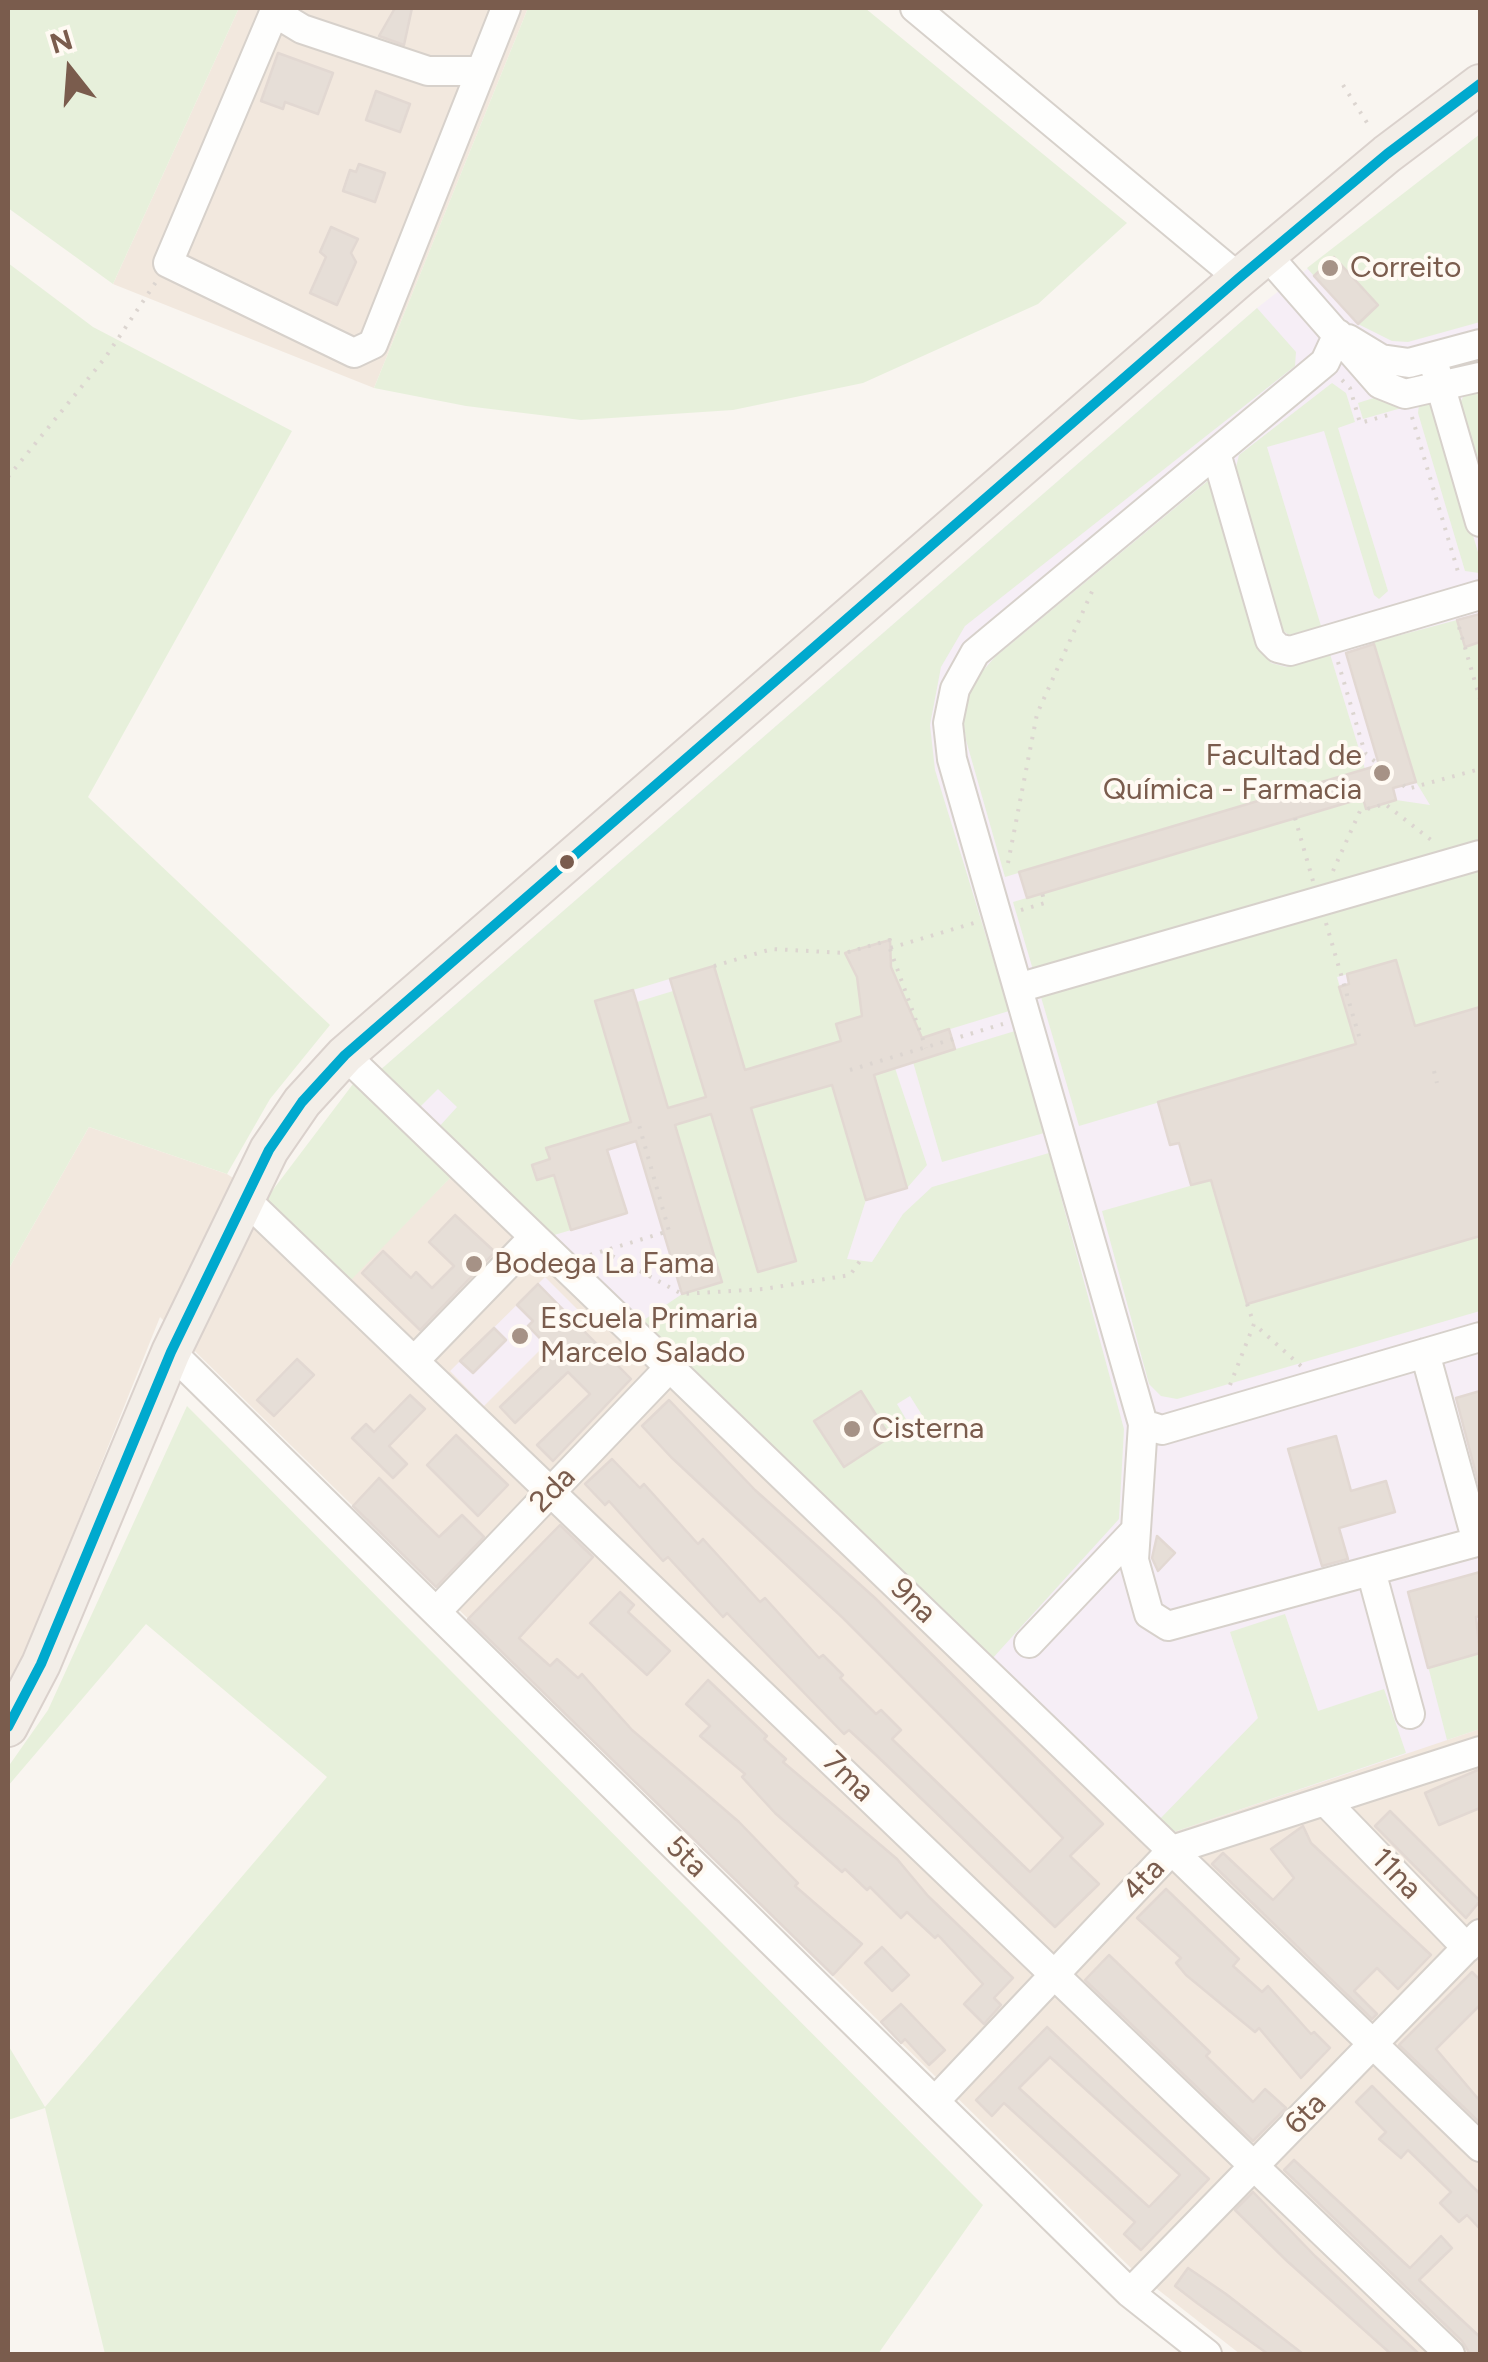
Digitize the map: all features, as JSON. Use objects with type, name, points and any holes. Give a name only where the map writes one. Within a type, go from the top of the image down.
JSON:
[{"type":"main road","points":[[8,1728],[41,1664],[171,1352],[270,1150],[302,1102],[346,1055],[1253,266],[1387,154],[1480,84]]},
{"type":"street","points":[[481,70],[428,72],[302,30],[275,10],[168,262],[354,353],[373,344],[506,8]]},
{"type":"street","points":[[915,8],[1338,334],[1381,358],[1410,362],[1480,344]]},
{"type":"street","points":[[1338,334],[1357,362],[1380,384],[1405,394],[1480,377]]},
{"type":"street","points":[[1338,334],[1324,362],[975,653],[955,689],[948,724],[952,759],[1142,1424],[1134,1560],[1149,1614],[1168,1626],[1479,1541],[1424,1353]]},
{"type":"street","points":[[1432,358],[1480,522]]},
{"type":"street","points":[[1216,453],[1270,640],[1278,648],[1290,651],[1466,599]]},
{"type":"street","points":[[1018,988],[1469,858]]},
{"type":"street","name":"9na","points":[[346,1055],[1480,2147]]},
{"type":"street","name":"7ma","points":[[245,1199],[1450,2354]]},
{"type":"street","points":[[414,1361],[534,1237]]},
{"type":"street","points":[[1142,1424],[1162,1430],[1480,1337]]},
{"type":"street","name":"5ta","points":[[171,1352],[1130,2293],[1207,2354]]},
{"type":"street","name":"2da","points":[[436,1612],[670,1367]]},
{"type":"street","points":[[1029,1643],[1136,1530]]},
{"type":"street","points":[[1371,1570],[1410,1714]]},
{"type":"street","name":"4ta","points":[[936,2102],[1172,1850],[1480,1751]]},
{"type":"street","name":"11na","points":[[1325,1801],[1474,1941]]},
{"type":"street","name":"6ta","points":[[1130,2293],[1474,1941]]},
{"type":"path","points":[[1343,85],[1387,154]]},
{"type":"path","points":[[8,476],[105,358],[168,262]]},
{"type":"path","points":[[1405,394],[1466,599],[1480,699]]},
{"type":"path","points":[[997,917],[1037,714],[1116,538]]},
{"type":"path","points":[[1331,638],[1366,753],[1379,765]]},
{"type":"path","points":[[1402,785],[1407,790],[1480,769]]},
{"type":"path","points":[[1319,901],[1360,811],[1385,804],[1469,858]]},
{"type":"path","points":[[1295,818],[1361,1043]]},
{"type":"path","points":[[890,948],[1045,903],[1042,893]]},
{"type":"path","points":[[714,966],[772,949],[845,952],[890,940],[926,1048]]},
{"type":"path","points":[[850,1070],[1026,1017]]},
{"type":"path","points":[[901,1055],[904,1065]]},
{"type":"path","points":[[1434,1071],[1438,1084]]},
{"type":"path","points":[[562,1264],[670,1231],[639,1125]]},
{"type":"path","points":[[604,1251],[682,1294],[764,1288],[850,1275],[860,1261]]},
{"type":"path","points":[[1247,1304],[1254,1324],[1294,1362],[1332,1380]]},
{"type":"path","points":[[1211,1414],[1234,1380],[1254,1324]]},
{"type":"shaded area","points":[[239,8],[528,8],[374,388],[113,284]]},
{"type":"shaded area","points":[[1480,134],[1480,1729],[1171,1833],[379,1071],[1257,308]]},
{"type":"shaded area","points":[[89,1127],[227,1174],[266,1199],[350,1280],[469,1158],[1480,1729],[1480,2354],[1240,2354],[1133,2270],[160,1317],[8,1696],[8,1270]]},
{"type":"shaded area","name":"Escuela Primaria Marcelo Salado","points":[[545,1277],[579,1311],[484,1406],[450,1371]]},
{"type":"green space","points":[[8,8],[239,8],[113,284],[8,208]]},
{"type":"green space","points":[[528,8],[865,8],[1127,223],[1038,304],[863,383],[733,410],[581,420],[466,406],[374,388]]},
{"type":"green space","points":[[1480,134],[1480,322],[1408,342],[1392,341],[1358,324],[1378,305],[1335,257],[1314,276],[1307,268]]},
{"type":"green space","points":[[8,263],[93,327],[292,431],[88,797],[330,1025],[270,1099],[227,1174],[89,1127],[8,1270]]},
{"type":"green space","points":[[1257,308],[1296,352],[1295,366],[965,626],[941,667],[930,725],[935,770],[1009,1011],[921,1038],[891,967],[889,940],[846,953],[857,977],[866,1044],[835,1043],[745,1070],[713,966],[596,1001],[631,1122],[547,1148],[550,1159],[532,1165],[537,1180],[554,1175],[571,1230],[551,1236],[438,1128],[457,1107],[438,1089],[418,1109],[379,1071]]},
{"type":"green space","points":[[1332,383],[1346,393],[1355,422],[1338,428],[1388,591],[1379,599],[1374,595],[1324,431],[1267,447],[1321,626],[1289,635],[1279,628],[1234,475],[1239,455]]},
{"type":"green space","points":[[1480,390],[1480,472],[1460,403],[1464,395]]},
{"type":"green space","points":[[1383,395],[1405,407],[1363,419],[1358,403]]},
{"type":"green space","points":[[1429,402],[1435,407],[1480,559],[1479,573],[1465,571],[1418,413],[1419,405]]},
{"type":"green space","points":[[1210,479],[1263,651],[1271,663],[1286,667],[1330,654],[1365,769],[1005,877],[966,740],[963,717],[971,684],[995,657]]},
{"type":"green space","points":[[1457,620],[1465,646],[1480,642],[1480,1007],[1415,1026],[1396,960],[1337,977],[1356,1044],[1079,1126],[1013,902],[1363,798],[1367,809],[1396,800],[1430,805],[1416,782],[1374,642]]},
{"type":"green space","points":[[673,991],[706,1097],[668,1108],[637,1002]]},
{"type":"green space","points":[[1015,1031],[1044,1133],[942,1162],[913,1062]]},
{"type":"green space","points":[[895,1068],[927,1165],[907,1188],[874,1075]]},
{"type":"green space","points":[[353,1084],[451,1177],[350,1281],[266,1199]]},
{"type":"green space","points":[[832,1085],[866,1200],[847,1259],[872,1262],[903,1214],[932,1187],[1049,1153],[1124,1429],[1119,1519],[991,1660],[641,1322],[682,1294],[721,1282],[675,1125],[711,1114],[758,1272],[795,1261],[751,1108]],"holes":[[[910,1396],[927,1423],[913,1431],[897,1404]]]},
{"type":"green space","points":[[1211,1180],[1247,1303],[1480,1236],[1480,1311],[1177,1399],[1161,1396],[1149,1384],[1102,1211]]},
{"type":"green space","points":[[187,1406],[983,2205],[878,2354],[105,2354],[45,2108],[8,2120],[8,2045],[45,2107],[327,1777],[146,1624],[8,1786],[8,1767],[48,1710]]},
{"type":"green space","points":[[1285,1614],[1318,1711],[1384,1689],[1406,1753],[1171,1833],[1158,1821],[1258,1718],[1230,1632]]},
{"type":"green space","points":[[1480,1653],[1480,1729],[1447,1740],[1428,1666]]},
{"type":"building","points":[[395,8],[412,8],[404,45],[379,36]]},
{"type":"building","points":[[278,53],[333,73],[318,114],[285,102],[283,109],[261,101]]},
{"type":"building","points":[[376,91],[410,104],[400,132],[366,120]]},
{"type":"building","points":[[359,164],[385,173],[375,202],[343,191],[350,170],[356,172]]},
{"type":"building","points":[[331,227],[358,239],[351,253],[356,262],[337,305],[310,293],[326,257],[320,252]]},
{"type":"building","points":[[1334,257],[1378,305],[1358,324],[1314,276]]},
{"type":"building","points":[[1480,614],[1480,642],[1465,647],[1457,620]]},
{"type":"building","name":"Facultad de Química - Farmacia","points":[[1374,644],[1416,782],[1393,788],[1396,800],[1366,809],[1363,798],[1027,898],[1019,872],[1379,765],[1346,653]]},
{"type":"building","points":[[890,940],[891,967],[922,1038],[949,1029],[955,1049],[874,1075],[907,1188],[866,1200],[832,1085],[751,1108],[796,1261],[758,1272],[711,1114],[675,1125],[722,1282],[682,1294],[636,1141],[607,1150],[627,1213],[571,1230],[554,1175],[537,1180],[532,1165],[550,1159],[546,1148],[631,1122],[595,1001],[633,990],[668,1108],[706,1097],[670,979],[714,966],[745,1070],[841,1041],[836,1024],[862,1016],[857,977],[845,953]]},
{"type":"building","points":[[1396,960],[1415,1026],[1480,1007],[1480,1236],[1247,1304],[1211,1180],[1191,1185],[1179,1143],[1170,1145],[1158,1102],[1356,1044],[1339,987],[1349,984],[1347,974]]},
{"type":"building","points":[[455,1215],[495,1252],[420,1330],[362,1273],[383,1251],[411,1278],[416,1272],[432,1288],[454,1266],[429,1242]]},
{"type":"building","points":[[538,1284],[631,1379],[553,1461],[537,1445],[590,1394],[568,1372],[515,1423],[500,1407],[555,1354],[528,1326],[533,1321],[517,1305]]},
{"type":"building","points":[[494,1328],[506,1340],[473,1373],[460,1361]]},
{"type":"building","points":[[297,1359],[314,1375],[274,1416],[257,1400]]},
{"type":"building","name":"Cisterna","points":[[861,1391],[890,1437],[844,1467],[814,1421]]},
{"type":"building","points":[[1480,1391],[1480,1489],[1456,1398]]},
{"type":"building","points":[[410,1395],[425,1409],[389,1446],[407,1464],[393,1478],[352,1438],[366,1424],[374,1432]]},
{"type":"building","points":[[669,1400],[755,1490],[875,1598],[1103,1824],[1070,1856],[1099,1884],[1055,1927],[849,1730],[844,1734],[727,1613],[723,1617],[668,1557],[663,1561],[609,1501],[605,1505],[585,1484],[612,1459],[640,1488],[644,1484],[698,1544],[703,1539],[760,1602],[765,1598],[819,1658],[823,1655],[843,1675],[840,1678],[876,1714],[881,1710],[901,1730],[892,1739],[1030,1872],[1063,1838],[843,1618],[642,1426]]},
{"type":"building","points":[[456,1435],[508,1485],[478,1516],[427,1465]]},
{"type":"building","points":[[1336,1436],[1351,1491],[1386,1481],[1395,1512],[1339,1528],[1348,1559],[1322,1566],[1288,1449]]},
{"type":"building","points":[[379,1478],[439,1537],[462,1515],[484,1537],[436,1587],[353,1506]]},
{"type":"building","points":[[560,1525],[593,1557],[519,1638],[550,1666],[557,1659],[578,1678],[582,1674],[632,1730],[739,1822],[798,1883],[795,1886],[862,1944],[833,1975],[468,1619]]},
{"type":"building","points":[[1157,1536],[1175,1553],[1158,1571],[1152,1558]]},
{"type":"building","points":[[1480,1572],[1480,1616],[1476,1617],[1480,1653],[1428,1668],[1408,1592]]},
{"type":"building","points":[[620,1592],[634,1605],[628,1612],[670,1651],[647,1675],[590,1623]]},
{"type":"building","points":[[708,1680],[767,1736],[764,1739],[786,1759],[783,1762],[897,1859],[928,1896],[1013,1978],[994,1998],[1001,2005],[984,2024],[964,2004],[983,1984],[938,1935],[935,1938],[907,1912],[901,1918],[870,1887],[867,1890],[845,1869],[842,1872],[775,1813],[742,1777],[745,1774],[700,1736],[710,1726],[686,1704]]},
{"type":"building","points":[[1480,1769],[1480,1808],[1439,1825],[1425,1793]]},
{"type":"building","points":[[1390,1811],[1480,1901],[1466,1918],[1375,1826]]},
{"type":"building","points":[[1303,1826],[1311,1843],[1431,1955],[1398,1989],[1377,1968],[1354,1991],[1377,2014],[1372,2019],[1212,1864],[1223,1853],[1273,1900],[1294,1878],[1271,1849]]},
{"type":"building","points":[[1166,1889],[1239,1959],[1233,1966],[1262,1992],[1268,1986],[1311,2034],[1314,2032],[1330,2048],[1301,2078],[1259,2028],[1255,2032],[1186,1975],[1176,1963],[1181,1958],[1137,1918]]},
{"type":"building","points":[[882,1947],[909,1975],[892,1991],[865,1963]]},
{"type":"building","points":[[1109,1955],[1210,2052],[1206,2056],[1253,2102],[1265,2089],[1286,2108],[1253,2141],[1085,1980]]},
{"type":"building","points":[[1472,1972],[1480,1980],[1480,2005],[1436,2049],[1480,2101],[1480,2123],[1399,2045]]},
{"type":"building","points":[[901,2004],[945,2050],[929,2065],[905,2039],[901,2043],[881,2022]]},
{"type":"building","points":[[1047,2027],[1209,2179],[1141,2250],[1124,2234],[1135,2222],[1004,2103],[992,2116],[976,2100]],"holes":[[[1050,2057],[1180,2175],[1149,2207],[1019,2088]]]},
{"type":"building","points":[[1372,2086],[1480,2194],[1480,2229],[1467,2215],[1459,2222],[1440,2203],[1451,2192],[1408,2150],[1401,2158],[1379,2139],[1386,2132],[1356,2102]]},
{"type":"building","points":[[1294,2160],[1410,2268],[1441,2236],[1452,2248],[1419,2280],[1480,2337],[1480,2354],[1470,2354],[1462,2341],[1284,2170]]},
{"type":"building","points":[[1253,2192],[1419,2354],[1391,2354],[1287,2261],[1235,2210]]},
{"type":"building","points":[[1188,2268],[1303,2354],[1268,2354],[1197,2303],[1175,2286]]},
{"type":"transit line","points":[[8,1727],[41,1664],[171,1352],[269,1150],[302,1102],[345,1055],[1239,278],[1387,154],[1480,84]]},
{"type":"place","name":"Correito","points":[[1330,268]]},
{"type":"place","name":"Facultad de Química - Farmacia","points":[[1382,773]]},
{"type":"place","name":"Bodega La Fama","points":[[474,1264]]},
{"type":"place","name":"Escuela Primaria Marcelo Salado","points":[[520,1336]]},
{"type":"place","name":"Cisterna","points":[[852,1429]]}]
